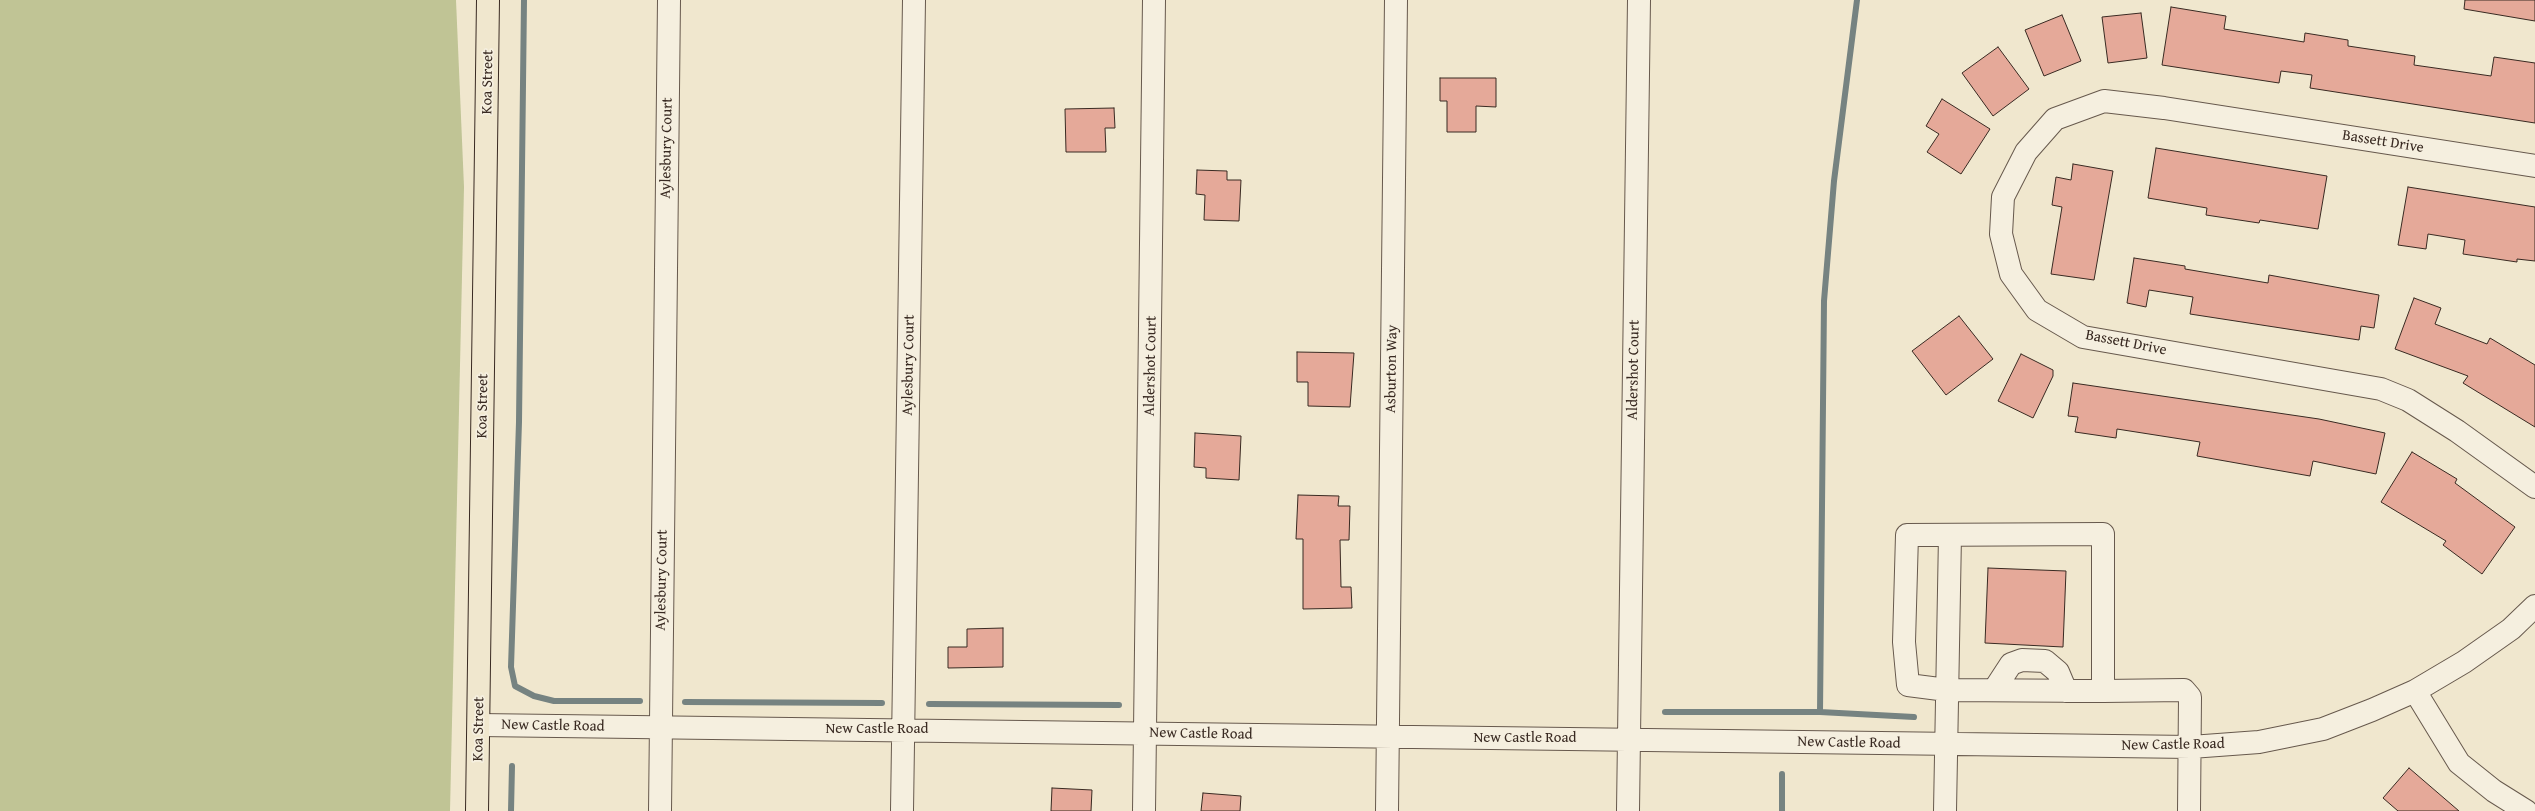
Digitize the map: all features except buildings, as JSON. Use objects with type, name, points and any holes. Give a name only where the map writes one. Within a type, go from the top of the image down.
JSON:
[{"type":"main road","name":"Koa Street","points":[[477,811],[488,0]]},
{"type":"street","name":"Aylesbury Court","points":[[660,811],[669,0]]},
{"type":"street","name":"Aylesbury Court","points":[[902,811],[914,0]]},
{"type":"street","name":"Aldershot Court","points":[[1144,811],[1154,0]]},
{"type":"street","name":"Asburton Way","points":[[1386,811],[1396,0]]},
{"type":"street","name":"Aldershot Court","points":[[1628,811],[1639,0]]},
{"type":"street","name":"Bassett Drive","points":[[2535,166],[2164,108],[2104,101],[2055,119],[2026,152],[2003,197],[2001,234],[2011,274],[2037,310],[2084,337],[2381,389],[2408,400],[2451,427],[2535,487]]},
{"type":"street","points":[[2103,691],[2104,534],[1907,535],[1904,642],[1908,685],[1947,690],[2066,691],[2103,691],[2184,690],[2190,697],[2191,747],[2189,811]]},
{"type":"street","points":[[1945,811],[1950,535]]},
{"type":"street","name":"New Castle Road","points":[[479,725],[2191,747],[2259,742],[2323,729],[2415,691],[2464,662],[2512,629],[2535,606]]},
{"type":"street","points":[[1994,690],[2011,664],[2022,660],[2045,661],[2058,672],[2066,691]]},
{"type":"street","points":[[2415,691],[2459,763],[2494,791],[2526,811]]},
{"type":"green space","points":[[0,0],[456,0],[464,187],[450,811],[0,811]]},
{"type":"waterway","points":[[524,0],[519,422],[511,667],[515,686],[534,696],[554,701],[640,701]]},
{"type":"waterway","points":[[1820,712],[1824,301],[1834,181],[1857,0]]},
{"type":"waterway","points":[[685,702],[882,703]]},
{"type":"waterway","points":[[929,704],[1119,705]]},
{"type":"waterway","points":[[1665,712],[1820,712],[1914,717]]},
{"type":"waterway","points":[[511,811],[512,766]]},
{"type":"waterway","points":[[1782,774],[1782,811]]}]
